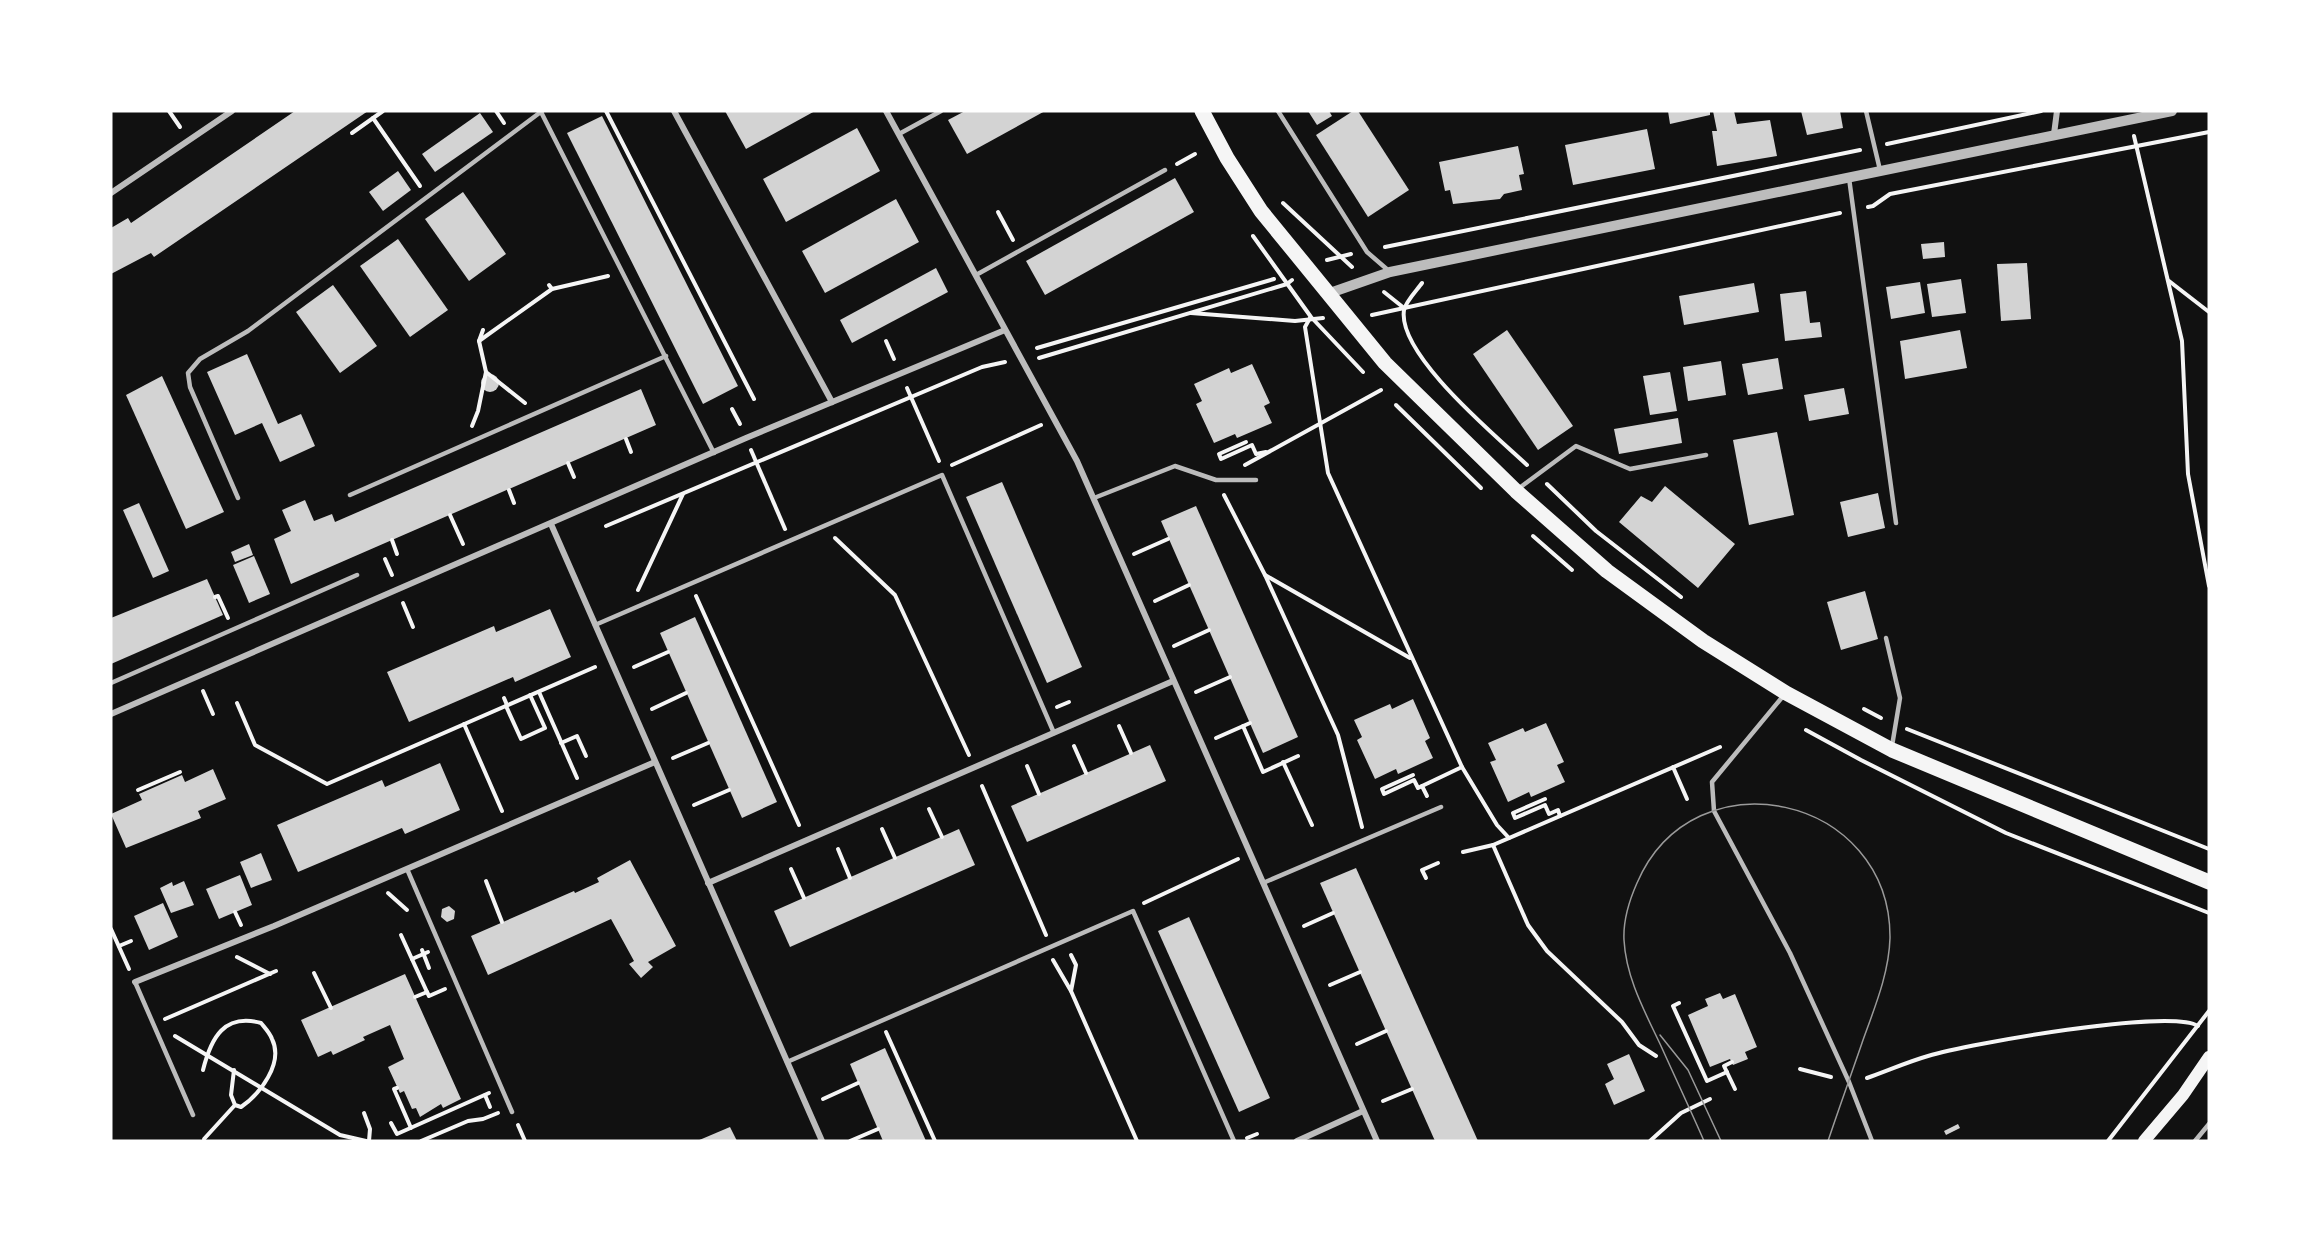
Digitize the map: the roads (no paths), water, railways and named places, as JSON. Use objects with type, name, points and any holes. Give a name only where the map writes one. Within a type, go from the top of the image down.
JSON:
[{"type":"main road","points":[[1202,111],[1227,158],[1261,211],[1384,363],[1516,491],[1607,571],[1703,641],[1786,693],[1892,750],[2209,882]]},
{"type":"main road","points":[[2144,1141],[2183,1095],[2209,1058]]},
{"type":"street","points":[[111,193],[232,111]]},
{"type":"street","points":[[674,111],[831,402]]},
{"type":"street","points":[[885,111],[1054,419],[1094,498],[1377,1141]]},
{"type":"street","points":[[2055,134],[2057,111]]},
{"type":"street","points":[[1327,294],[1390,272],[2172,111]]},
{"type":"street","points":[[111,714],[746,438],[1005,330]]},
{"type":"street","points":[[551,524],[822,1141]]},
{"type":"street","points":[[708,883],[1173,681]]},
{"type":"street","points":[[135,982],[407,869],[655,762]]},
{"type":"street","points":[[1297,1141],[1363,1111]]},
{"type":"lane","points":[[238,498],[190,387],[188,374],[200,359],[248,331],[542,111],[714,453]]},
{"type":"lane","points":[[899,134],[941,111]]},
{"type":"lane","points":[[1278,111],[1367,252],[1390,272]]},
{"type":"lane","points":[[1866,111],[1880,170]]},
{"type":"lane","points":[[976,275],[1165,170]]},
{"type":"lane","points":[[1849,176],[1896,523]]},
{"type":"lane","points":[[350,495],[534,412],[666,356]]},
{"type":"lane","points":[[1516,491],[1576,446],[1630,469],[1706,455]]},
{"type":"lane","points":[[1094,498],[1175,466],[1216,480],[1256,480]]},
{"type":"lane","points":[[595,625],[942,475],[1054,733]]},
{"type":"lane","points":[[111,683],[357,575]]},
{"type":"lane","points":[[1886,638],[1900,698],[1894,724],[1892,750]]},
{"type":"lane","points":[[1786,693],[1712,782],[1714,811],[1790,953],[1849,1082],[1872,1141]]},
{"type":"lane","points":[[1263,883],[1442,807]]},
{"type":"lane","points":[[407,869],[511,1110]]},
{"type":"lane","points":[[787,1062],[1133,910],[1234,1141]]},
{"type":"lane","points":[[135,982],[193,1115]]},
{"type":"lane","points":[[2195,1141],[2209,1124]]},
{"type":"tram line","points":[[1704,1141],[1632,981],[1628,968],[1624,925],[1637,883],[1664,842],[1701,816],[1742,805],[1785,807],[1825,823],[1859,851],[1882,889],[1890,938],[1887,965],[1876,1004],[1828,1141]]},
{"type":"tram line","points":[[1660,1035],[1688,1070],[1721,1141]]}]
